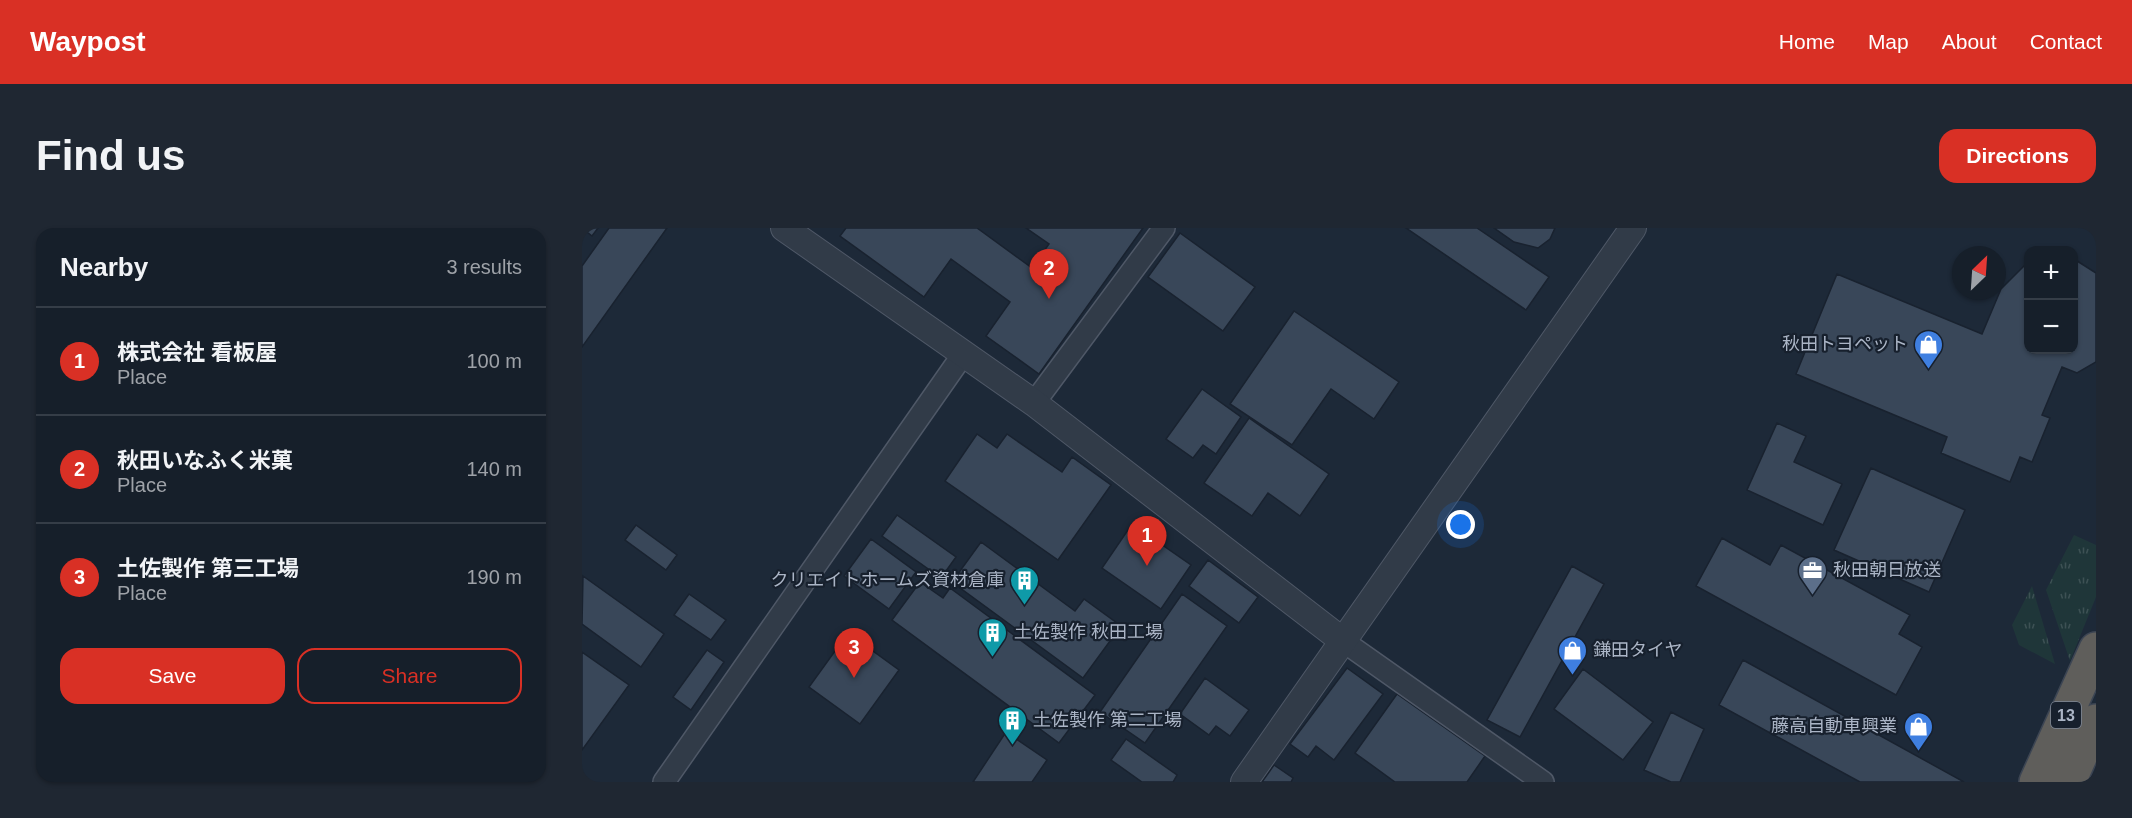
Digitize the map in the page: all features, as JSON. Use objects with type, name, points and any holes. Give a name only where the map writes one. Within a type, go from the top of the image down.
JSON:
[{"type":"highway","name":"13","points":[[2036,782],[2096,649]]},
{"type":"highway","name":"13","points":[[2069,782],[2096,721]]},
{"type":"street","points":[[784,228],[1034,404],[1343,641],[1543,782]]},
{"type":"street","points":[[1034,404],[1164,228]]},
{"type":"street","points":[[1244,782],[1633,228]]},
{"type":"street","points":[[664,782],[964,353]]},
{"type":"green space","points":[[2074,535],[2096,545],[2096,597],[2070,661],[2046,590]]},
{"type":"green space","points":[[2032,586],[2055,664],[2019,645],[2012,625]]},
{"type":"building","points":[[582,228],[598,228],[592,236]]},
{"type":"building","points":[[609,228],[667,228],[582,347],[582,266]]},
{"type":"building","points":[[846,228],[977,228],[1032,268],[1049,244],[1026,228],[1143,228],[1039,374],[986,336],[1010,302],[951,259],[924,297],[840,236]]},
{"type":"building","points":[[1406,228],[1477,228],[1549,277],[1526,310]]},
{"type":"building","points":[[1494,228],[1555,228],[1550,239],[1538,248],[1514,242]]},
{"type":"building","points":[[1180,233],[1255,287],[1223,331],[1148,277]]},
{"type":"building","name":"秋田トヨペット","points":[[2078,262],[2096,273],[2096,362],[2077,373],[2062,367],[2042,415],[2050,418],[2032,462],[2020,457],[2010,482],[1941,453],[1947,437],[1796,374],[1837,274],[1982,334],[1996,300],[2006,300],[2006,284],[2024,266],[2024,354],[2078,354]]},
{"type":"building","points":[[1294,311],[1399,382],[1374,419],[1331,389],[1292,445],[1230,404]]},
{"type":"building","points":[[1202,389],[1241,417],[1216,454],[1203,445],[1193,458],[1166,439]]},
{"type":"building","points":[[1249,418],[1329,474],[1300,516],[1268,493],[1252,516],[1204,483]]},
{"type":"building","points":[[1777,423],[1806,436],[1794,462],[1842,484],[1823,525],[1747,490]]},
{"type":"building","points":[[977,434],[997,448],[1007,434],[1062,472],[1072,457],[1111,485],[1058,560],[945,481]]},
{"type":"building","points":[[1871,468],[1965,510],[1929,592],[1834,550]]},
{"type":"building","points":[[897,515],[956,557],[941,578],[882,536]]},
{"type":"building","points":[[1132,524],[1191,565],[1161,609],[1102,568]]},
{"type":"building","points":[[636,525],[677,555],[666,570],[625,540]]},
{"type":"building","points":[[1722,538],[1770,565],[1781,545],[1910,615],[1899,634],[1922,647],[1896,695],[1696,586]]},
{"type":"building","points":[[871,539],[916,572],[889,609],[844,576]]},
{"type":"building","name":"クリエイトホームズ資材倉庫","points":[[981,542],[1075,611],[1084,599],[1121,626],[1083,678],[952,582]]},
{"type":"building","points":[[1208,560],[1258,597],[1239,623],[1189,586]]},
{"type":"building","points":[[1572,566],[1604,584],[1520,737],[1487,720]]},
{"type":"building","points":[[583,576],[664,634],[641,667],[582,624]]},
{"type":"building","name":"土佐製作 秋田工場","points":[[920,582],[943,598],[950,588],[1095,695],[1059,743],[892,620]]},
{"type":"building","points":[[689,594],[726,620],[711,640],[674,615]]},
{"type":"building","points":[[1182,594],[1227,626],[1145,743],[1100,712]]},
{"type":"building","points":[[848,633],[899,670],[860,724],[809,687]]},
{"type":"building","points":[[707,650],[724,662],[691,710],[673,697]]},
{"type":"building","points":[[582,652],[629,685],[582,750]]},
{"type":"building","points":[[1743,660],[1964,782],[1860,782],[1719,705]]},
{"type":"building","points":[[1347,668],[1383,694],[1334,760],[1316,746],[1308,757],[1290,744]]},
{"type":"building","points":[[1583,669],[1653,722],[1623,760],[1554,709]]},
{"type":"building","points":[[1205,678],[1249,710],[1230,736],[1216,726],[1209,735],[1180,714]]},
{"type":"building","points":[[1397,694],[1485,756],[1467,782],[1395,782],[1355,753]]},
{"type":"building","points":[[1671,712],[1704,729],[1680,782],[1671,782],[1644,770]]},
{"type":"building","name":"土佐製作 第二工場","points":[[1006,732],[1047,760],[1032,782],[973,782]]},
{"type":"building","points":[[1126,739],[1177,775],[1173,782],[1142,782],[1111,760]]},
{"type":"building","points":[[1274,765],[1293,778],[1291,782],[1262,782]]},
{"type":"place","name":"秋田いなふく米菓","points":[[1049,299]]},
{"type":"place","name":"秋田トヨペット","points":[[1929,370]]},
{"type":"place","name":"株式会社 看板屋","points":[[1147,566]]},
{"type":"place","name":"秋田朝日放送","points":[[1812,596]]},
{"type":"place","name":"クリエイトホームズ資材倉庫","points":[[1025,606]]},
{"type":"place","name":"土佐製作 秋田工場","points":[[993,658]]},
{"type":"place","name":"鎌田タイヤ","points":[[1572,676]]},
{"type":"place","name":"土佐製作 第三工場","points":[[854,678]]},
{"type":"place","name":"土佐製作 第二工場","points":[[1012,746]]},
{"type":"place","name":"藤高自動車興業","points":[[1918,752]]}]
